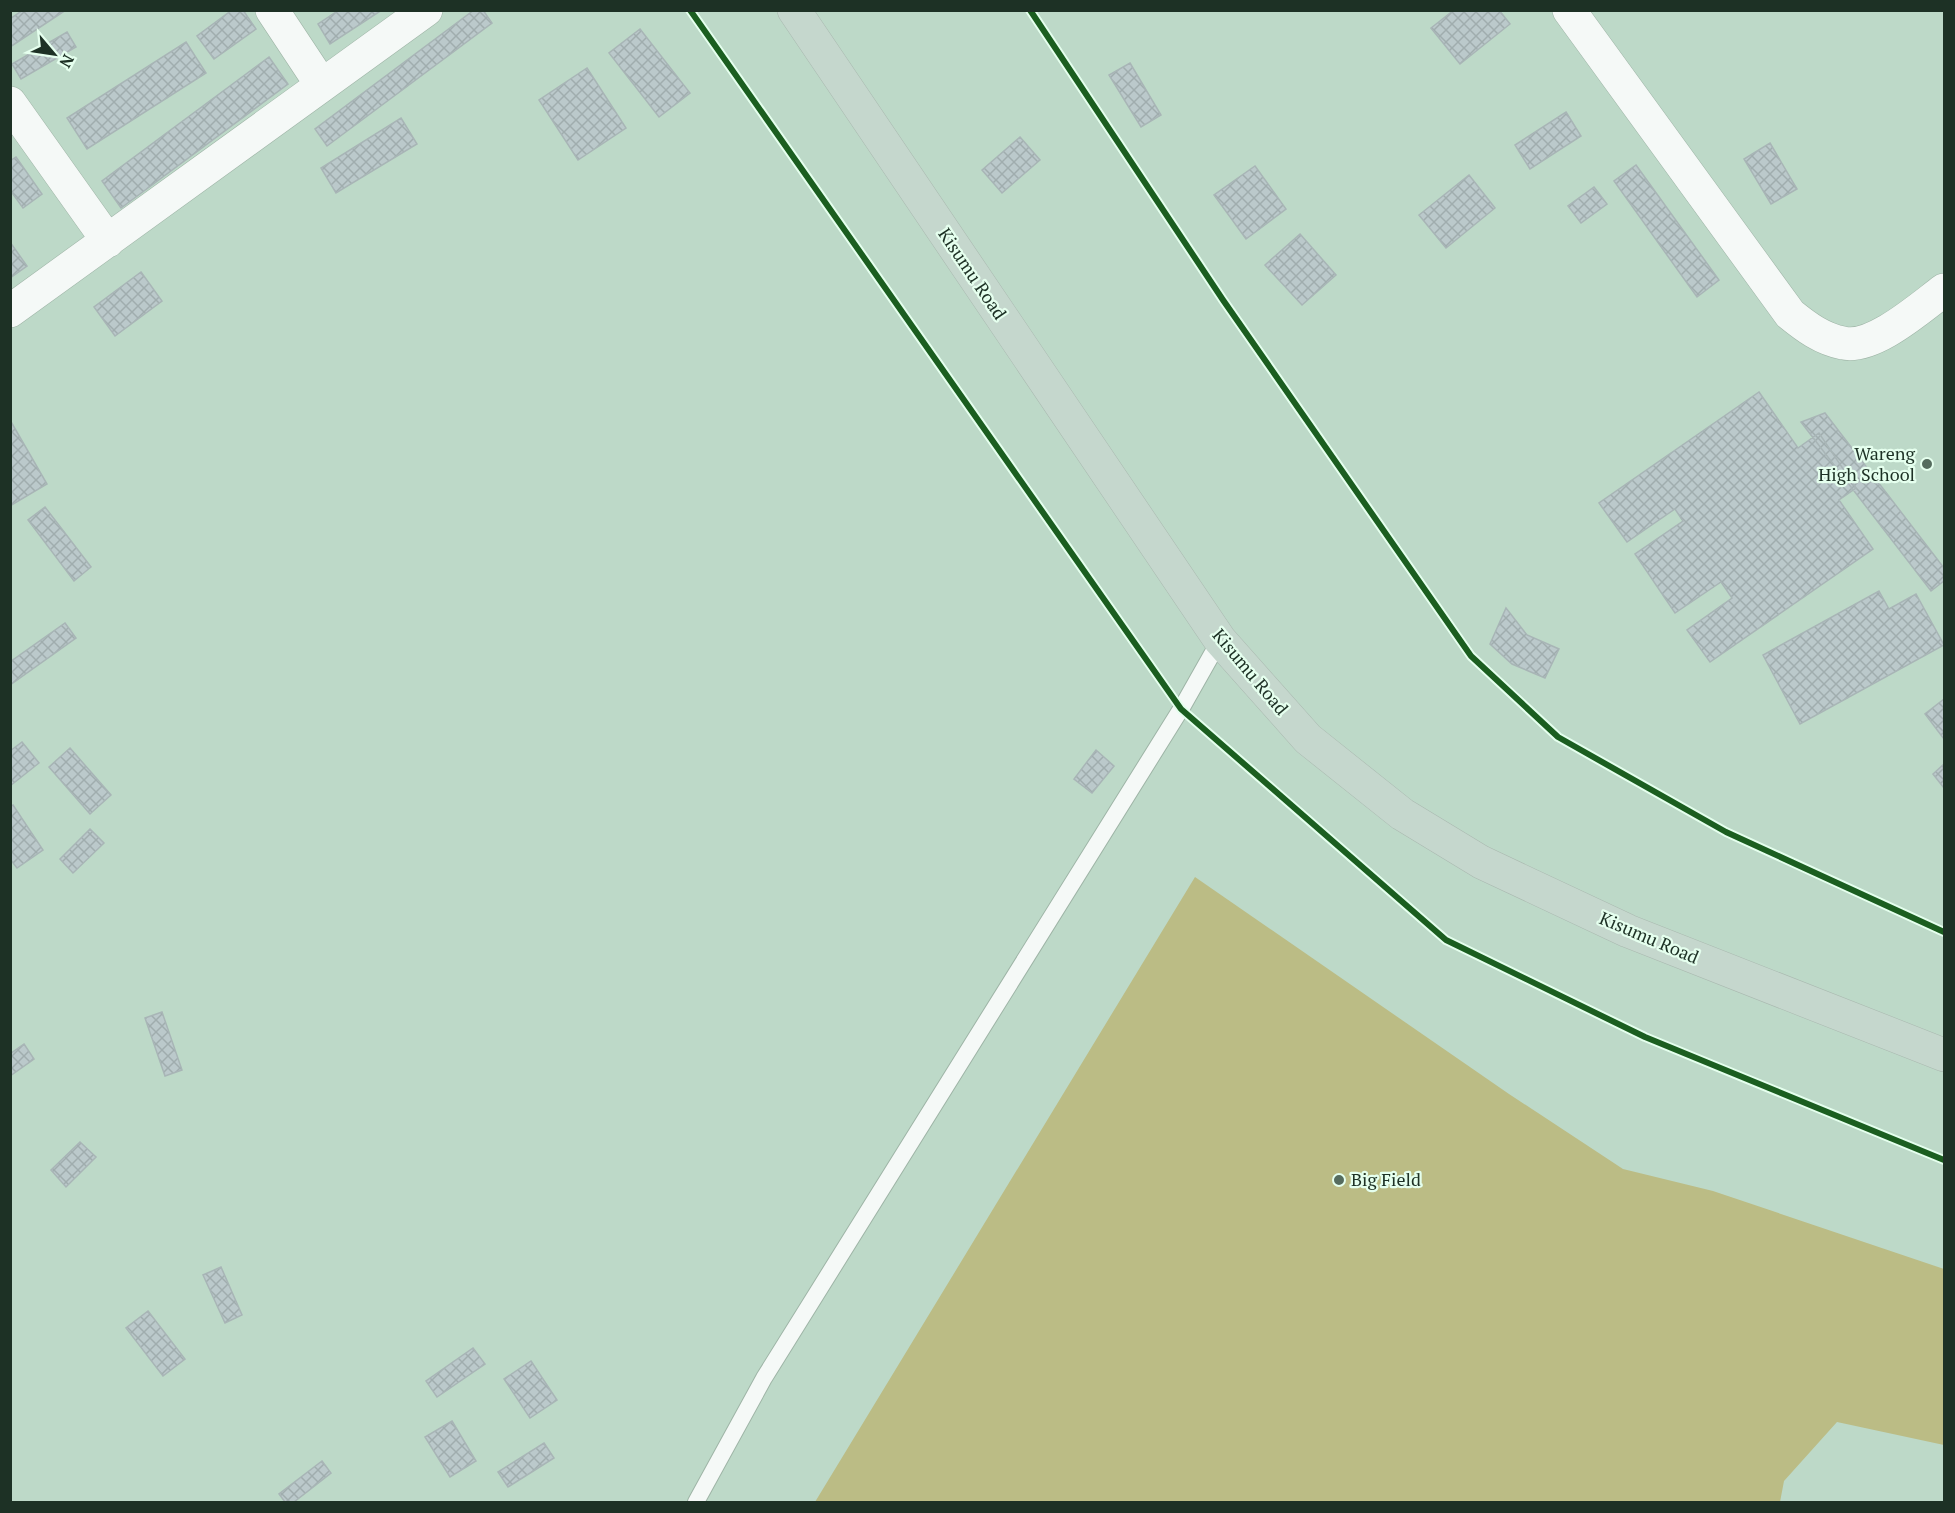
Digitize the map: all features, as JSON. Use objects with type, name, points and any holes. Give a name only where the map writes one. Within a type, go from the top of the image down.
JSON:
[{"type":"highway","name":"Kisumu Road","points":[[794,10],[1220,640],[1308,739],[1402,814],[1481,862],[1628,931],[1944,1055]]},
{"type":"street","points":[[272,10],[321,84]]},
{"type":"street","points":[[10,310],[426,10]]},
{"type":"street","points":[[1569,10],[1790,315],[1814,333],[1845,344],[1867,341],[1944,290]]},
{"type":"street","points":[[10,103],[108,241]]},
{"type":"lane","points":[[696,1503],[764,1378],[1181,709],[1220,640]]},
{"type":"green space","name":"Big Field","points":[[1195,877],[1509,1094],[1623,1169],[1713,1191],[1944,1269],[1944,1445],[1837,1422],[1784,1481],[1780,1502],[815,1502]]},
{"type":"building","points":[[23,10],[66,10],[10,47],[10,19]]},
{"type":"building","points":[[232,10],[243,10],[256,29],[214,59],[197,36]]},
{"type":"building","points":[[339,10],[382,10],[330,44],[318,24]]},
{"type":"building","points":[[474,10],[483,10],[492,23],[327,146],[315,129]]},
{"type":"building","points":[[1454,10],[1499,10],[1510,24],[1460,64],[1431,28]]},
{"type":"building","points":[[640,29],[690,93],[659,117],[609,53]]},
{"type":"building","points":[[67,32],[76,47],[21,79],[12,64]]},
{"type":"building","points":[[186,42],[206,73],[87,149],[67,118]]},
{"type":"building","points":[[269,57],[288,84],[121,208],[102,181]]},
{"type":"building","points":[[1130,63],[1161,115],[1141,127],[1109,75]]},
{"type":"building","points":[[587,68],[626,128],[578,160],[539,100]]},
{"type":"building","points":[[1566,112],[1581,136],[1530,169],[1515,145]]},
{"type":"building","points":[[401,118],[417,144],[336,193],[321,168]]},
{"type":"building","points":[[1020,137],[1040,160],[1002,193],[982,170]]},
{"type":"building","points":[[1770,143],[1797,189],[1771,204],[1744,159]]},
{"type":"building","points":[[16,157],[42,194],[23,208],[10,190],[10,161]]},
{"type":"building","points":[[1636,165],[1719,280],[1697,297],[1614,181]]},
{"type":"building","points":[[1255,166],[1286,209],[1246,239],[1214,195]]},
{"type":"building","points":[[1469,175],[1495,208],[1446,248],[1419,215]]},
{"type":"building","points":[[1594,187],[1607,204],[1581,223],[1568,206]]},
{"type":"building","points":[[1300,234],[1336,275],[1302,305],[1265,265]]},
{"type":"building","points":[[10,242],[27,266],[10,278]]},
{"type":"building","points":[[141,272],[162,301],[115,336],[94,307]]},
{"type":"building","points":[[1759,392],[1798,448],[1819,433],[1856,488],[1839,500],[1873,549],[1710,662],[1687,630],[1732,598],[1721,582],[1675,613],[1635,554],[1683,521],[1675,509],[1627,542],[1599,503]]},
{"type":"building","points":[[1825,413],[1944,568],[1944,581],[1931,591],[1801,422]]},
{"type":"building","points":[[10,420],[47,484],[10,506]]},
{"type":"building","points":[[45,507],[91,567],[74,581],[28,520]]},
{"type":"building","points":[[1879,591],[1889,609],[1916,594],[1944,645],[1800,724],[1763,655]]},
{"type":"building","points":[[1506,608],[1527,635],[1559,649],[1545,678],[1512,664],[1490,644]]},
{"type":"building","points":[[65,623],[76,638],[10,685],[10,662]]},
{"type":"building","points":[[1944,699],[1944,739],[1925,714]]},
{"type":"building","points":[[22,742],[39,763],[10,786],[10,751]]},
{"type":"building","points":[[70,748],[111,795],[90,814],[49,767]]},
{"type":"building","points":[[1096,750],[1114,766],[1092,793],[1074,779]]},
{"type":"building","points":[[1944,764],[1944,788],[1933,774]]},
{"type":"building","points":[[13,805],[43,850],[17,868],[10,859],[10,807]]},
{"type":"building","points":[[90,829],[104,843],[73,873],[60,859]]},
{"type":"building","points":[[162,1012],[182,1070],[165,1076],[145,1018]]},
{"type":"building","points":[[24,1044],[34,1059],[10,1076],[10,1054]]},
{"type":"building","points":[[80,1142],[96,1157],[66,1187],[51,1170]]},
{"type":"building","points":[[221,1267],[242,1315],[225,1323],[203,1275]]},
{"type":"building","points":[[148,1311],[185,1359],[163,1376],[126,1328]]},
{"type":"building","points":[[473,1348],[485,1364],[437,1397],[426,1381]]},
{"type":"building","points":[[531,1361],[557,1400],[530,1418],[504,1379]]},
{"type":"building","points":[[452,1421],[476,1461],[450,1477],[425,1437]]},
{"type":"building","points":[[544,1443],[554,1458],[508,1487],[498,1472]]},
{"type":"building","points":[[322,1461],[331,1473],[294,1502],[285,1502],[279,1494]]},
{"type":"cycle path","points":[[690,10],[1181,709],[1446,940],[1645,1037],[1944,1160]]},
{"type":"cycle path","points":[[1030,10],[1223,300],[1471,656],[1558,737],[1726,832],[1944,932]]},
{"type":"place","name":"Wareng High School","points":[[1927,464]]},
{"type":"place","name":"Big Field","points":[[1339,1180]]}]
